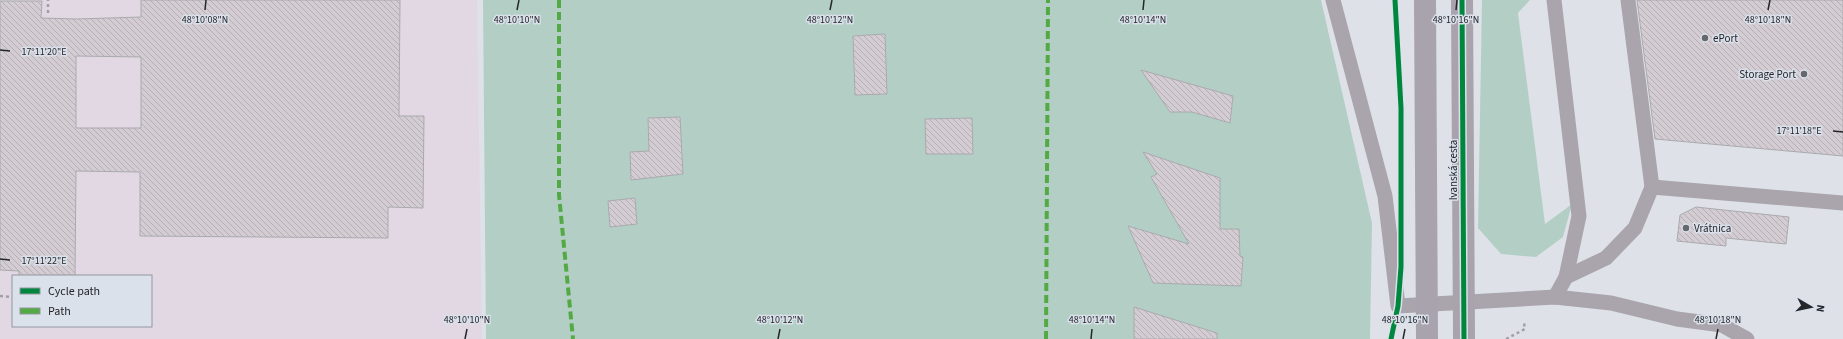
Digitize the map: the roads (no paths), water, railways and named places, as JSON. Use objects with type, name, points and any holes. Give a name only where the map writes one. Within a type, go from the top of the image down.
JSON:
[{"type":"street","points":[[1425,0],[1427,339]]},
{"type":"street","name":"Ivanská cesta","points":[[1462,0],[1464,339]]},
{"type":"lane","points":[[1333,0],[1385,196],[1398,306],[1555,297],[1611,303],[1677,319],[1722,325],[1747,339]]},
{"type":"lane","points":[[1554,0],[1579,216],[1566,277],[1555,297]]},
{"type":"lane","points":[[1566,277],[1606,258],[1635,228],[1652,187],[1628,0]]},
{"type":"lane","points":[[1652,187],[1843,202]]},
{"type":"place","name":"ePort","points":[[1705,38]]},
{"type":"place","name":"Storage Port","points":[[1804,74]]},
{"type":"place","name":"Vrátnica","points":[[1686,228]]}]
